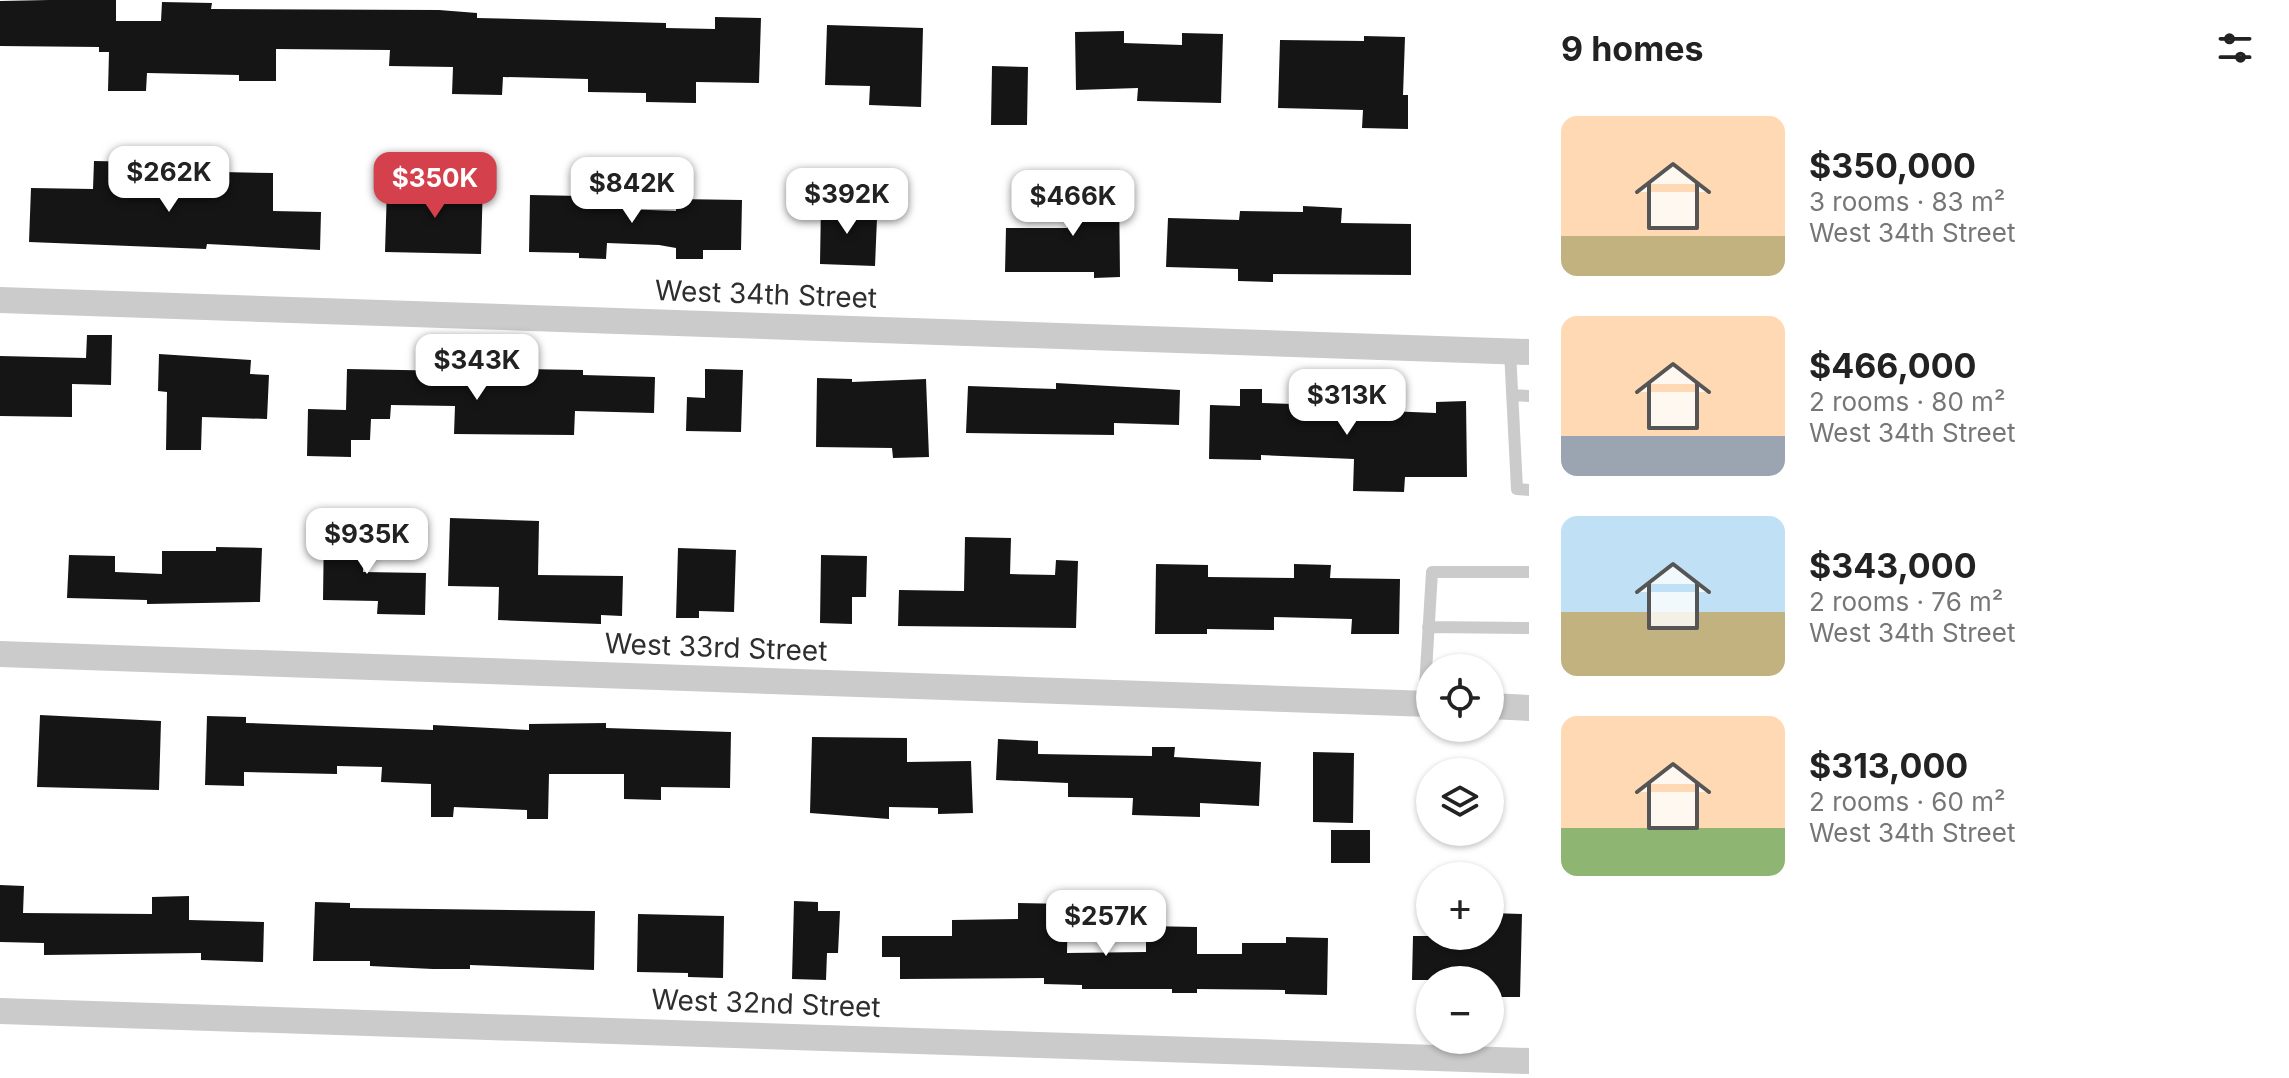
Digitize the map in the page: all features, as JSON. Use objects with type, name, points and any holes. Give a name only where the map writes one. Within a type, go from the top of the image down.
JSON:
[{"type":"street","name":"West 34th Street","points":[[0,300],[1519,352]]},
{"type":"street","name":"West 33rd Street","points":[[0,654],[1416,704]]},
{"type":"street","points":[[1504,707],[1529,708]]},
{"type":"street","name":"West 32nd Street","points":[[0,1011],[1529,1061]]},
{"type":"lane","points":[[1519,352],[1512,395],[1517,489],[1529,490]]},
{"type":"lane","points":[[1512,395],[1529,396]]},
{"type":"lane","points":[[1428,654],[1432,572],[1529,572]]},
{"type":"lane","points":[[1428,627],[1529,628]]},
{"type":"building","points":[[116,0],[116,21],[161,21],[162,2],[212,3],[211,9],[439,10],[477,13],[477,18],[666,23],[666,28],[715,29],[715,17],[761,18],[759,83],[696,82],[696,103],[646,102],[646,93],[588,92],[588,79],[503,77],[502,95],[452,94],[453,67],[389,66],[390,50],[276,49],[276,81],[239,81],[239,75],[147,73],[146,91],[108,91],[109,52],[99,52],[99,47],[0,46],[0,1]]},
{"type":"building","points":[[827,25],[923,28],[921,107],[869,105],[870,86],[825,85]]},
{"type":"building","points":[[1124,31],[1124,43],[1182,45],[1182,33],[1223,34],[1221,103],[1137,101],[1138,88],[1076,90],[1075,32]]},
{"type":"building","points":[[1364,36],[1405,37],[1403,95],[1408,95],[1408,129],[1362,128],[1363,110],[1278,108],[1280,40],[1364,41]]},
{"type":"building","points":[[992,66],[1028,67],[1027,125],[991,125]]},
{"type":"building","points":[[94,161],[144,162],[143,188],[222,191],[222,172],[273,173],[273,211],[321,212],[320,250],[207,244],[206,249],[29,242],[31,188],[93,189]]},
{"type":"building","points":[[460,179],[483,180],[481,254],[385,252],[387,188],[460,191]]},
{"type":"building","points":[[1067,186],[1119,186],[1120,277],[1094,278],[1094,272],[1005,272],[1006,228],[1067,228]]},
{"type":"building","points":[[581,192],[623,193],[622,209],[676,211],[676,199],[742,200],[741,250],[703,250],[703,259],[676,259],[676,248],[659,245],[607,243],[606,259],[579,258],[579,253],[529,252],[530,195],[581,196]]},
{"type":"building","points":[[821,202],[858,203],[857,218],[877,218],[875,266],[820,264]]},
{"type":"building","points":[[1303,206],[1342,208],[1341,223],[1411,224],[1411,275],[1273,274],[1273,282],[1238,281],[1238,269],[1166,267],[1168,218],[1239,220],[1240,211],[1303,212]]},
{"type":"building","points":[[87,335],[112,335],[111,385],[72,384],[72,417],[0,416],[0,356],[86,358]]},
{"type":"building","points":[[159,354],[251,360],[250,374],[269,375],[267,419],[202,417],[201,450],[166,450],[167,392],[158,391]]},
{"type":"building","points":[[456,368],[583,370],[583,375],[655,377],[654,413],[575,411],[574,435],[454,434],[455,406],[391,405],[390,419],[371,419],[370,440],[351,440],[351,457],[307,456],[308,409],[346,410],[347,369],[456,371]]},
{"type":"building","points":[[705,369],[743,370],[741,432],[686,431],[687,397],[705,398]]},
{"type":"building","points":[[817,378],[852,379],[852,382],[926,379],[929,457],[893,458],[892,448],[816,447]]},
{"type":"building","points":[[1056,383],[1180,390],[1179,425],[1114,423],[1114,435],[966,433],[968,386],[1056,389]]},
{"type":"building","points":[[1240,389],[1262,389],[1262,403],[1355,406],[1356,389],[1388,390],[1387,411],[1436,413],[1436,402],[1466,401],[1467,477],[1405,477],[1404,492],[1353,491],[1354,459],[1261,455],[1261,460],[1209,459],[1210,405],[1240,406]]},
{"type":"building","points":[[450,518],[539,521],[538,575],[623,576],[622,616],[601,615],[601,624],[498,620],[499,587],[448,586]]},
{"type":"building","points":[[324,526],[364,526],[363,572],[426,573],[425,615],[377,614],[378,601],[323,600]]},
{"type":"building","points":[[965,537],[1011,538],[1010,574],[1055,575],[1056,560],[1078,561],[1076,628],[898,626],[899,590],[964,591]]},
{"type":"building","points":[[216,547],[262,548],[260,602],[147,604],[147,600],[67,598],[69,555],[115,556],[115,572],[162,574],[162,551],[216,551]]},
{"type":"building","points":[[678,548],[736,550],[734,612],[699,611],[699,618],[676,618]]},
{"type":"building","points":[[821,555],[867,556],[866,597],[852,597],[852,624],[820,623]]},
{"type":"building","points":[[1156,564],[1208,565],[1208,577],[1294,578],[1294,564],[1331,565],[1330,578],[1400,579],[1399,634],[1351,634],[1352,619],[1274,617],[1274,630],[1207,629],[1207,634],[1155,634]]},
{"type":"building","points":[[40,715],[161,721],[159,790],[37,787]]},
{"type":"building","points":[[207,716],[246,717],[246,723],[433,730],[433,725],[529,730],[529,724],[606,723],[606,728],[731,732],[730,788],[661,787],[661,800],[624,799],[624,774],[549,774],[548,819],[527,819],[527,810],[454,807],[453,817],[431,817],[431,784],[381,782],[382,767],[337,766],[337,774],[244,772],[244,786],[205,785]]},
{"type":"building","points":[[812,737],[907,738],[907,762],[971,761],[973,813],[938,814],[938,808],[889,807],[889,819],[810,813]]},
{"type":"building","points":[[998,739],[1038,741],[1038,754],[1152,756],[1152,747],[1175,747],[1174,757],[1261,762],[1259,806],[1200,803],[1200,817],[1132,815],[1133,798],[1068,797],[1068,783],[996,780]]},
{"type":"building","points":[[1313,752],[1354,753],[1353,823],[1313,822]]},
{"type":"building","points":[[1331,830],[1370,830],[1370,863],[1331,863]]},
{"type":"building","points":[[0,885],[24,886],[23,913],[152,914],[152,897],[189,896],[189,920],[264,922],[263,962],[201,960],[201,953],[44,955],[44,943],[0,942]]},
{"type":"building","points":[[794,901],[818,902],[818,911],[840,911],[838,953],[827,953],[826,980],[792,979]]},
{"type":"building","points":[[315,902],[350,903],[350,908],[595,911],[594,970],[470,965],[470,969],[433,969],[370,966],[370,961],[313,961]]},
{"type":"building","points":[[1018,903],[1068,904],[1067,953],[1146,952],[1146,926],[1197,927],[1197,954],[1242,954],[1242,943],[1286,943],[1286,937],[1328,938],[1327,995],[1285,994],[1285,990],[1197,989],[1197,993],[1172,993],[1172,989],[1082,989],[1082,985],[1044,984],[1044,978],[900,979],[900,957],[882,957],[882,936],[952,936],[952,920],[1018,919]]},
{"type":"building","points":[[1504,913],[1522,914],[1520,997],[1504,997],[1504,966],[1416,966],[1416,980],[1412,980],[1413,936],[1416,936],[1416,950],[1504,950]]},
{"type":"building","points":[[638,914],[724,916],[723,978],[688,977],[688,973],[637,972]]}]
